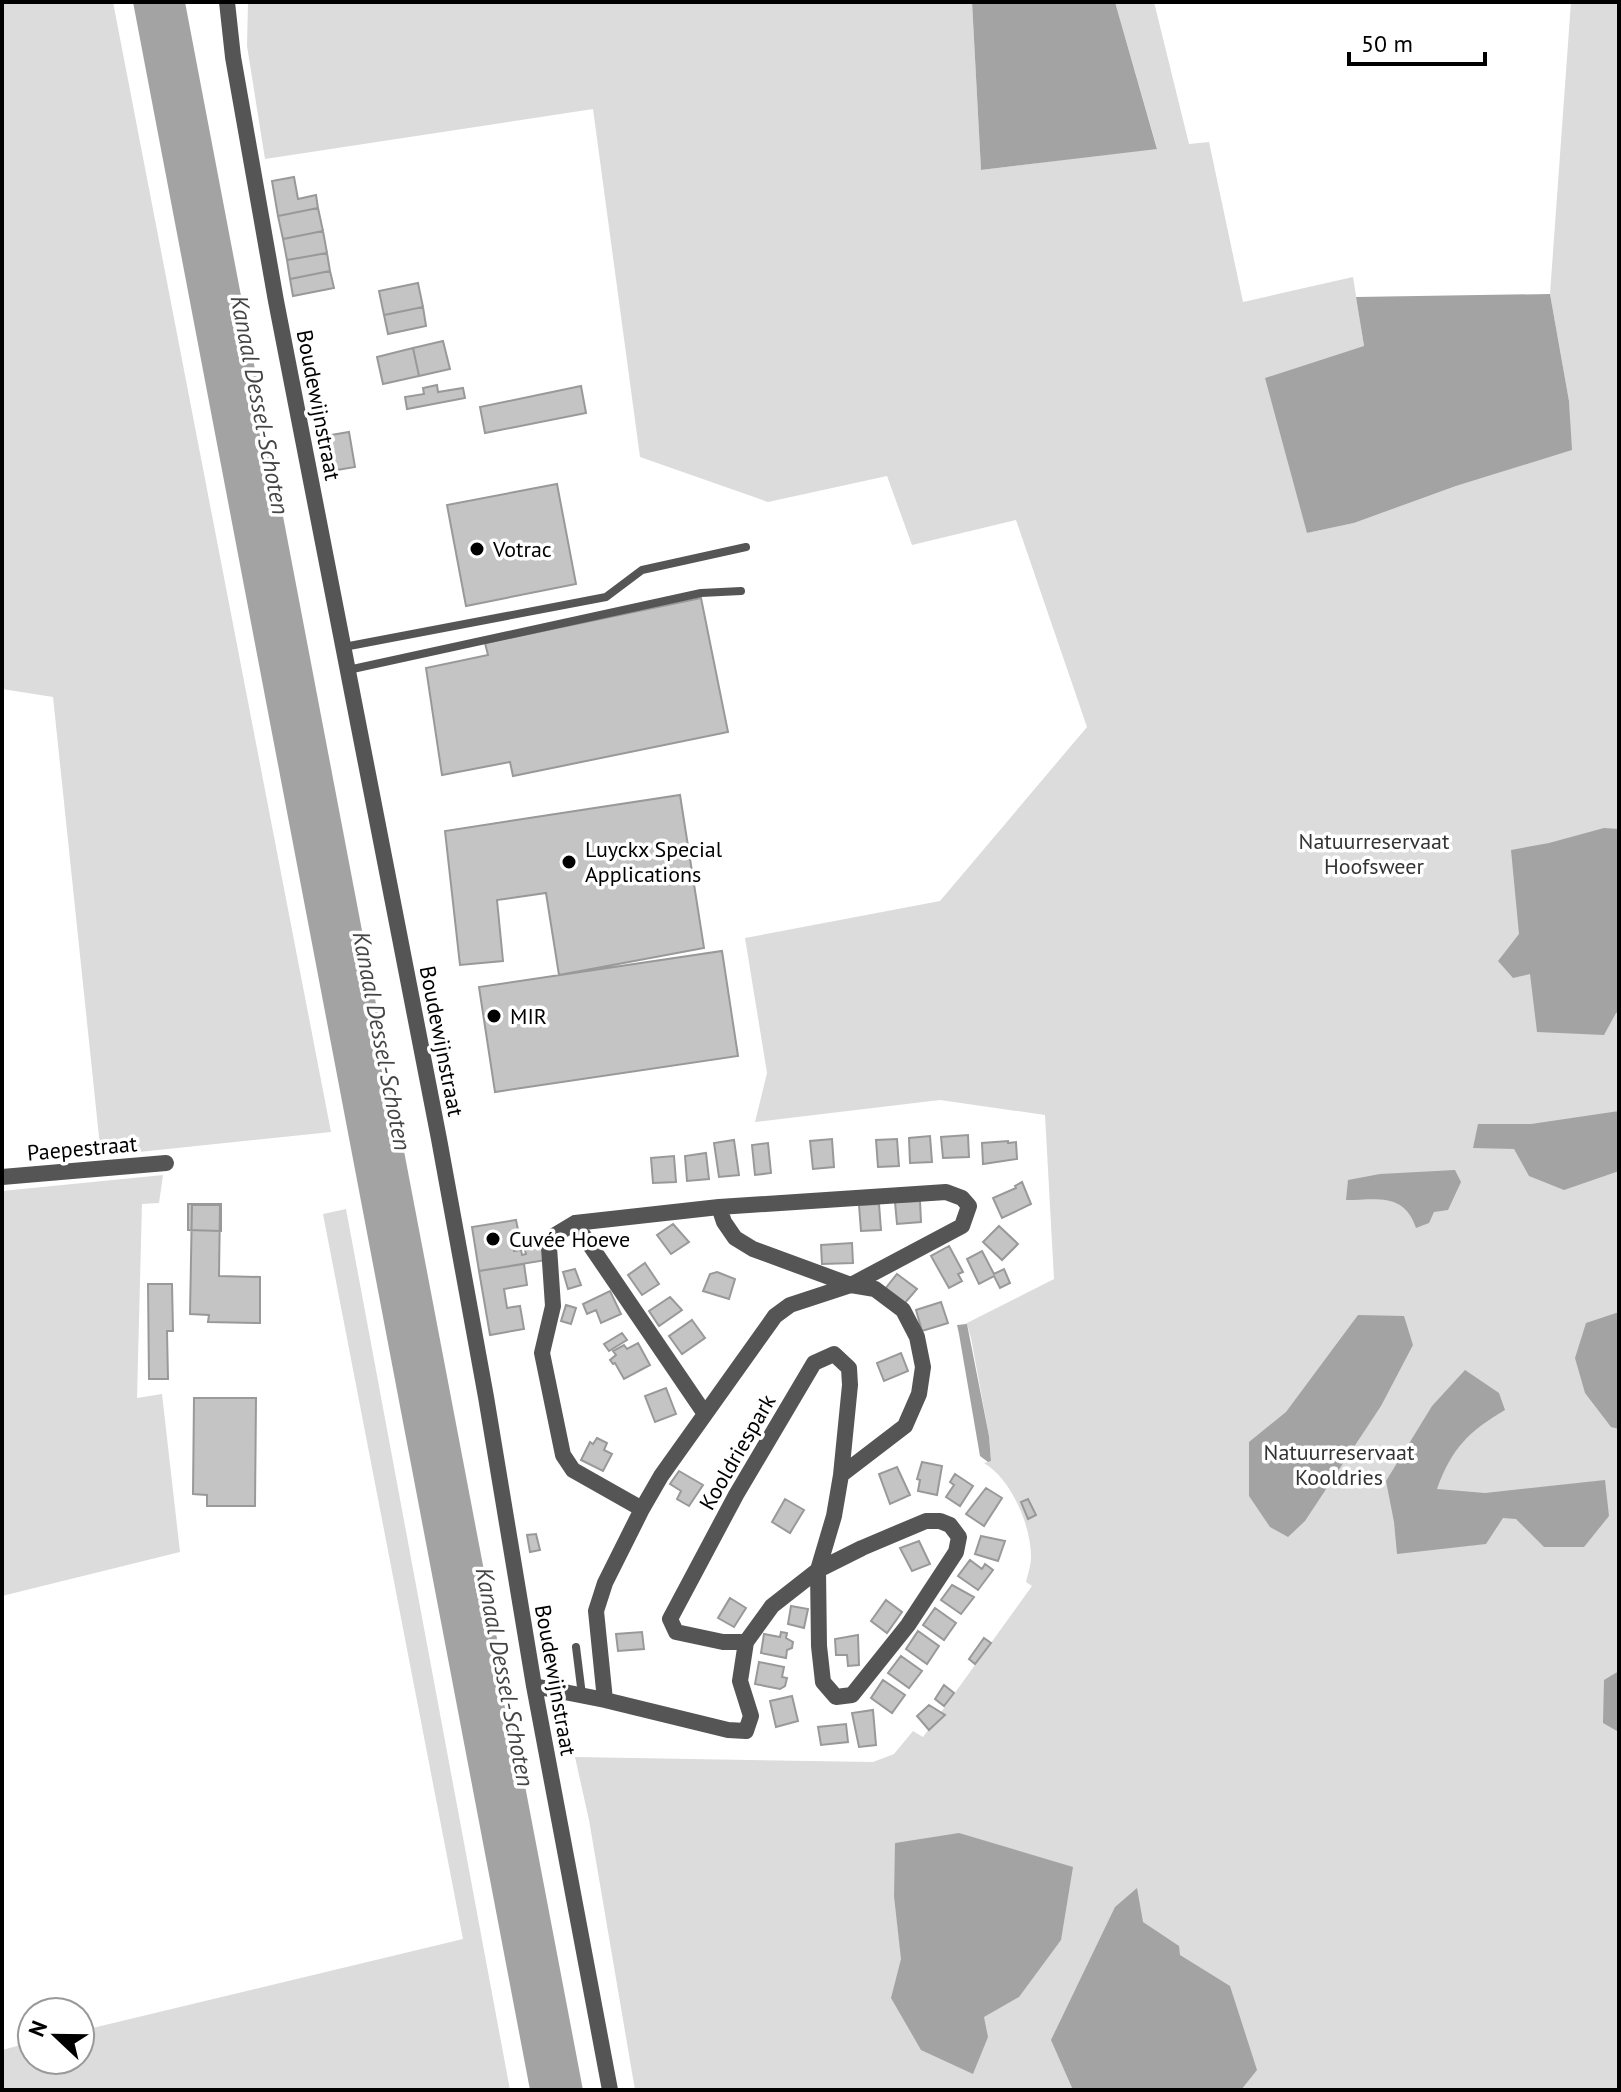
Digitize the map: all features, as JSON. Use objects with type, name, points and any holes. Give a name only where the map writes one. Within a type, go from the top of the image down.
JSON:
[{"type":"street","name":"Boudewijnstraat","points":[[227,2],[233,57],[276,301],[486,1397],[534,1686],[610,2090]]},
{"type":"street","name":"Paepestraat","points":[[2,1177],[166,1163]]},
{"type":"street","name":"Kooldriespark","points":[[575,1223],[719,1207],[946,1192],[962,1198],[969,1206],[962,1226],[851,1285],[790,1305],[775,1316],[661,1476],[605,1583],[596,1611],[605,1700]]},
{"type":"street","points":[[719,1207],[724,1222],[735,1238],[753,1249],[851,1285],[875,1289],[903,1310],[917,1337],[923,1367],[919,1394],[905,1426],[841,1475]]},
{"type":"street","points":[[642,1509],[573,1470],[563,1455],[542,1353],[553,1306],[549,1247],[555,1235],[575,1223],[705,1414]]},
{"type":"street","name":"Kooldriespark","points":[[534,1686],[728,1730],[746,1731],[751,1716],[740,1681],[746,1642],[772,1606],[818,1570],[862,1548],[926,1521],[950,1525],[959,1537],[956,1552],[908,1625],[852,1695],[836,1697],[823,1682],[819,1646],[818,1570],[834,1516],[850,1385],[849,1368],[834,1354],[814,1363],[736,1495],[670,1619],[676,1632],[723,1642],[746,1642]]},
{"type":"lane","points":[[343,647],[606,597],[642,570],[746,547]]},
{"type":"lane","points":[[348,670],[701,593],[741,591]]},
{"type":"lane","points":[[576,1647],[582,1695]]},
{"type":"green space","points":[[2,2],[113,2],[331,1132],[101,1156],[53,697],[2,689]]},
{"type":"green space","points":[[248,2],[972,2],[981,170],[1157,148],[1115,2],[1154,2],[1189,144],[1209,142],[1243,302],[1353,277],[1364,346],[1307,533],[1354,523],[1456,486],[1571,450],[1569,401],[1550,294],[1571,2],[1619,2],[1619,2090],[635,2090],[589,1820],[575,1757],[873,1762],[894,1754],[913,1731],[923,1737],[1032,1586],[1026,1582],[1030,1544],[1018,1504],[1003,1480],[984,1463],[991,1461],[989,1436],[971,1338],[967,1324],[963,1325],[1054,1279],[1045,1115],[940,1100],[755,1122],[767,1073],[745,938],[940,901],[1087,727],[1016,520],[912,545],[887,476],[768,502],[640,457],[593,109],[265,159],[247,46]]},
{"type":"green space","points":[[163,1175],[159,1203],[142,1204],[137,1398],[162,1394],[180,1552],[2,1596],[2,1191]]},
{"type":"green space","points":[[346,1209],[510,2090],[2,2090],[2,2050],[16,2046],[16,2076],[96,2076],[96,2027],[463,1939],[323,1214]]},
{"type":"water","name":"Kanaal Dessel-Schoten","points":[[133,2],[185,2],[583,2090],[530,2090]]},
{"type":"water","points":[[972,2],[1115,2],[1157,149],[981,170]]},
{"type":"water","points":[[1550,294],[1569,401],[1572,450],[1456,486],[1354,523],[1307,533],[1265,378],[1364,346],[1356,297]]},
{"type":"water","points":[[1604,828],[1619,829],[1619,1012],[1604,1035],[1537,1032],[1530,974],[1513,978],[1498,961],[1519,934],[1511,850]]},
{"type":"water","points":[[1619,1111],[1619,1171],[1564,1190],[1529,1176],[1514,1149],[1473,1148],[1478,1124],[1531,1124]]},
{"type":"water","points":[[1455,1170],[1461,1182],[1448,1210],[1434,1212],[1429,1223],[1416,1228],[1411,1216],[1397,1203],[1379,1199],[1346,1200],[1348,1180],[1380,1174]]},
{"type":"water","points":[[1619,1312],[1619,1429],[1611,1427],[1585,1393],[1575,1358],[1586,1323]]},
{"type":"water","points":[[1358,1315],[1404,1316],[1413,1345],[1381,1406],[1305,1521],[1288,1537],[1270,1527],[1249,1496],[1249,1442],[1286,1412]]},
{"type":"water","points":[[967,1324],[989,1436],[991,1461],[988,1462],[980,1456],[957,1325]]},
{"type":"water","points":[[1465,1370],[1499,1393],[1505,1410],[1463,1442],[1449,1462],[1437,1489],[1485,1493],[1605,1480],[1609,1516],[1584,1547],[1544,1547],[1516,1519],[1503,1518],[1486,1544],[1397,1554],[1386,1481],[1432,1406]]},
{"type":"water","points":[[1619,1671],[1617,1731],[1603,1723],[1604,1680]]},
{"type":"water","points":[[959,1833],[1073,1867],[1061,1940],[1019,1997],[984,2017],[988,2037],[973,2074],[921,2050],[891,1998],[901,1959],[894,1896],[895,1843]]},
{"type":"water","points":[[1137,1888],[1143,1922],[1179,1946],[1180,1955],[1230,1986],[1257,2070],[1241,2090],[1073,2090],[1051,2040],[1115,1907]]},
{"type":"building","points":[[294,177],[298,199],[316,195],[318,208],[278,216],[272,181]]},
{"type":"building","points":[[318,208],[323,231],[283,239],[278,216]]},
{"type":"building","points":[[323,231],[327,253],[287,260],[283,239]]},
{"type":"building","points":[[327,253],[330,271],[290,279],[287,260]]},
{"type":"building","points":[[330,271],[334,288],[293,296],[290,279]]},
{"type":"building","points":[[418,283],[423,307],[384,315],[379,291]]},
{"type":"building","points":[[423,307],[426,326],[388,334],[384,315]]},
{"type":"building","points":[[443,341],[450,369],[419,376],[413,348]]},
{"type":"building","points":[[413,348],[419,376],[383,384],[377,357]]},
{"type":"building","points":[[437,385],[438,392],[463,388],[465,398],[407,409],[405,397],[424,394],[423,388]]},
{"type":"building","points":[[581,386],[586,413],[485,433],[480,407]]},
{"type":"building","points":[[349,432],[355,467],[325,472],[319,437]]},
{"type":"building","points":[[557,484],[576,584],[466,606],[447,505]]},
{"type":"building","points":[[701,598],[728,732],[513,776],[510,762],[442,775],[426,668],[488,655],[485,643]]},
{"type":"building","name":"Luyckx Special Applications","points":[[680,795],[704,948],[559,975],[546,893],[497,900],[503,961],[460,965],[445,831]]},
{"type":"building","points":[[722,951],[738,1056],[495,1092],[479,987]]},
{"type":"building","points":[[968,1135],[969,1157],[943,1158],[941,1137]]},
{"type":"building","points":[[930,1136],[932,1162],[910,1163],[909,1138]]},
{"type":"building","points":[[832,1139],[834,1167],[813,1169],[810,1141]]},
{"type":"building","points":[[897,1139],[899,1166],[878,1167],[876,1140]]},
{"type":"building","points":[[734,1140],[739,1175],[719,1177],[714,1143]]},
{"type":"building","points":[[1016,1142],[1017,1159],[983,1164],[982,1143]]},
{"type":"building","points":[[768,1143],[771,1173],[755,1175],[752,1145]]},
{"type":"building","points":[[706,1153],[709,1179],[687,1181],[685,1156]]},
{"type":"building","points":[[674,1156],[676,1182],[653,1183],[651,1158]]},
{"type":"building","points":[[1022,1182],[1031,1204],[1002,1218],[993,1198]]},
{"type":"building","points":[[920,1201],[921,1222],[897,1224],[895,1202]]},
{"type":"building","points":[[188,1204],[221,1204],[221,1231],[188,1230]]},
{"type":"building","points":[[879,1204],[881,1230],[861,1231],[859,1205]]},
{"type":"building","points":[[192,1205],[220,1205],[219,1276],[260,1277],[260,1323],[208,1322],[209,1315],[190,1314]]},
{"type":"building","name":"Cuvée Hoeve","points":[[516,1220],[518,1230],[511,1231],[514,1251],[521,1250],[522,1255],[526,1254],[525,1250],[544,1247],[546,1260],[479,1271],[472,1227]]},
{"type":"building","points":[[673,1224],[689,1242],[671,1254],[657,1235]]},
{"type":"building","points":[[999,1226],[1018,1244],[1002,1260],[983,1242]]},
{"type":"building","points":[[852,1243],[853,1263],[822,1264],[821,1245]]},
{"type":"building","points":[[949,1246],[963,1272],[958,1274],[962,1281],[949,1288],[931,1256]]},
{"type":"building","points":[[982,1251],[994,1274],[1004,1269],[1010,1283],[1000,1288],[994,1276],[979,1284],[967,1259]]},
{"type":"building","points":[[645,1263],[659,1284],[642,1295],[628,1275]]},
{"type":"building","points":[[524,1264],[527,1285],[504,1289],[507,1308],[520,1306],[524,1329],[490,1335],[479,1271]]},
{"type":"building","points":[[575,1269],[581,1285],[568,1289],[563,1272]]},
{"type":"building","points":[[717,1272],[735,1279],[729,1299],[703,1291],[710,1274]]},
{"type":"building","points":[[897,1274],[917,1289],[904,1304],[885,1289]]},
{"type":"building","points":[[148,1284],[172,1284],[173,1331],[167,1331],[168,1379],[149,1379]]},
{"type":"building","points":[[610,1291],[621,1314],[601,1323],[596,1310],[587,1314],[583,1304]]},
{"type":"building","points":[[670,1297],[682,1310],[659,1326],[649,1311]]},
{"type":"building","points":[[941,1302],[948,1323],[922,1331],[916,1310]]},
{"type":"building","points":[[566,1305],[576,1308],[571,1324],[561,1321]]},
{"type":"building","points":[[692,1320],[705,1338],[682,1354],[669,1336]]},
{"type":"building","points":[[622,1333],[627,1340],[609,1351],[604,1344]]},
{"type":"building","points":[[638,1343],[650,1365],[624,1379],[610,1360],[616,1355],[613,1351]]},
{"type":"building","points":[[901,1353],[908,1371],[884,1381],[877,1363]]},
{"type":"building","points":[[666,1388],[676,1414],[655,1422],[645,1396]]},
{"type":"building","points":[[194,1398],[256,1398],[255,1506],[207,1506],[207,1495],[193,1494]]},
{"type":"building","points":[[597,1438],[607,1443],[604,1450],[612,1454],[603,1471],[581,1460],[590,1442],[593,1444]]},
{"type":"building","points":[[922,1462],[942,1466],[937,1495],[918,1491],[920,1480],[917,1479]]},
{"type":"building","points":[[897,1467],[910,1495],[890,1504],[879,1474]]},
{"type":"building","points":[[679,1471],[703,1485],[689,1506],[677,1499],[681,1491],[670,1484]]},
{"type":"building","points":[[955,1474],[973,1486],[960,1506],[946,1497],[954,1485],[950,1482]]},
{"type":"building","points":[[986,1488],[1002,1498],[984,1526],[966,1514]]},
{"type":"building","points":[[785,1499],[804,1510],[790,1533],[772,1522]]},
{"type":"building","points":[[1028,1499],[1036,1515],[1028,1519],[1021,1502]]},
{"type":"building","points":[[536,1534],[540,1550],[530,1552],[527,1535]]},
{"type":"building","points":[[981,1536],[1005,1541],[998,1561],[975,1554]]},
{"type":"building","points":[[919,1541],[930,1564],[912,1571],[900,1548]]},
{"type":"building","points":[[970,1560],[982,1569],[985,1564],[993,1570],[978,1590],[958,1576]]},
{"type":"building","points":[[952,1585],[974,1597],[961,1614],[941,1600]]},
{"type":"building","points":[[730,1598],[746,1608],[734,1627],[718,1618]]},
{"type":"building","points":[[886,1600],[902,1612],[887,1633],[871,1621]]},
{"type":"building","points":[[791,1606],[808,1609],[804,1628],[788,1624]]},
{"type":"building","points":[[935,1608],[956,1623],[944,1640],[923,1625]]},
{"type":"building","points":[[918,1631],[939,1646],[927,1664],[906,1649]]},
{"type":"building","points":[[642,1632],[644,1649],[618,1651],[616,1634]]},
{"type":"building","points":[[781,1632],[787,1633],[786,1638],[793,1642],[786,1658],[761,1653],[764,1634],[780,1637]]},
{"type":"building","points":[[858,1635],[859,1665],[848,1666],[847,1655],[836,1655],[835,1639]]},
{"type":"building","points":[[984,1638],[991,1643],[975,1664],[969,1659]]},
{"type":"building","points":[[901,1656],[922,1671],[909,1688],[888,1673]]},
{"type":"building","points":[[759,1662],[784,1667],[782,1677],[787,1678],[785,1686],[780,1689],[755,1684]]},
{"type":"building","points":[[883,1680],[905,1695],[892,1713],[871,1698]]},
{"type":"building","points":[[944,1685],[954,1693],[944,1706],[935,1699]]},
{"type":"building","points":[[792,1696],[798,1721],[776,1727],[770,1701]]},
{"type":"building","points":[[929,1705],[945,1715],[929,1730],[917,1716]]},
{"type":"building","points":[[873,1710],[876,1745],[859,1747],[852,1713]]},
{"type":"building","points":[[846,1724],[848,1742],[821,1745],[818,1727]]},
{"type":"place","name":"Votrac","points":[[477,549]]},
{"type":"place","name":"Luyckx Special Applications","points":[[569,862]]},
{"type":"place","name":"MIR","points":[[494,1016]]},
{"type":"place","name":"Cuvée Hoeve","points":[[493,1239]]},
{"type":"park label","name":"Natuurreservaat Hoofsweer","points":[[1374,854]]},
{"type":"park label","name":"Natuurreservaat Kooldries","points":[[1339,1464]]}]
